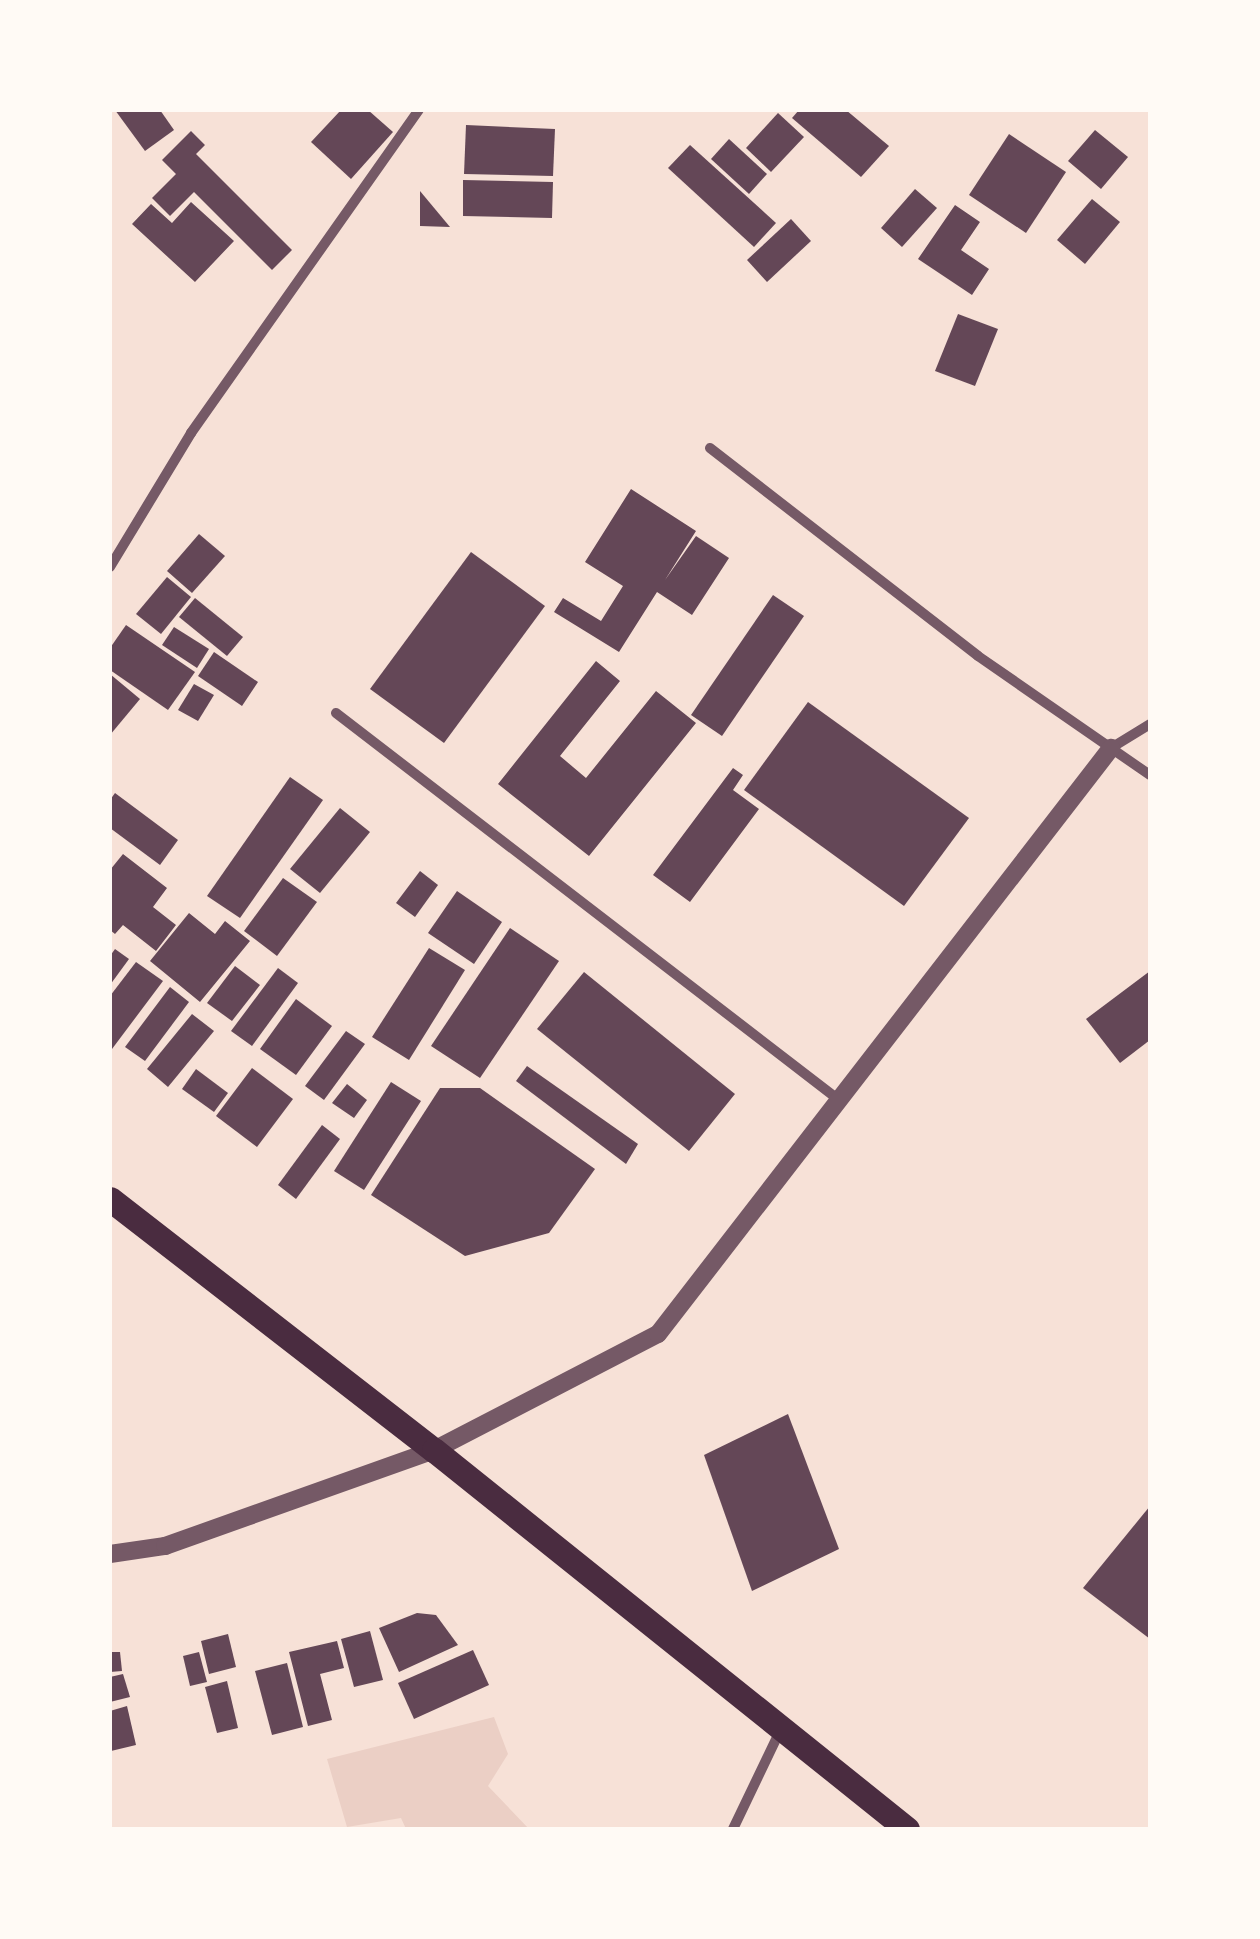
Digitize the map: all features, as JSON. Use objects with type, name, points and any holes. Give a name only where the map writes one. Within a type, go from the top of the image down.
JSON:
[{"type":"main road","points":[[110,1200],[434,1450],[907,1829]]},
{"type":"street","points":[[110,567],[191,432],[418,110]]},
{"type":"street","points":[[710,448],[978,656],[1150,775]]},
{"type":"street","points":[[336,713],[839,1100]]},
{"type":"street","points":[[110,1554],[165,1546],[434,1450],[658,1334],[1111,748],[1150,724]]},
{"type":"street","points":[[734,1829],[780,1731]]},
{"type":"shaded area","points":[[494,1717],[508,1754],[488,1786],[529,1829],[406,1829],[401,1818],[347,1827],[327,1759]]},
{"type":"building","points":[[115,110],[160,110],[174,130],[145,151]]},
{"type":"building","points":[[341,110],[368,110],[393,132],[351,179],[311,142]]},
{"type":"building","points":[[799,110],[846,110],[889,146],[861,177],[792,118]]},
{"type":"building","points":[[778,113],[804,137],[771,172],[746,148]]},
{"type":"building","points":[[466,125],[555,129],[553,176],[464,174]]},
{"type":"building","points":[[1095,130],[1128,157],[1101,189],[1068,161]]},
{"type":"building","points":[[191,131],[205,145],[196,154],[292,250],[272,270],[194,192],[170,216],[152,198],[176,174],[162,160]]},
{"type":"building","points":[[1009,134],[1066,172],[1026,233],[969,195]]},
{"type":"building","points":[[729,139],[767,174],[749,194],[711,159]]},
{"type":"building","points":[[690,145],[776,223],[754,247],[668,168]]},
{"type":"building","points":[[463,180],[553,182],[552,218],[463,216]]},
{"type":"building","points":[[915,189],[937,208],[902,247],[881,228]]},
{"type":"building","points":[[420,191],[450,227],[420,226]]},
{"type":"building","points":[[1092,199],[1120,222],[1085,264],[1057,240]]},
{"type":"building","points":[[191,202],[234,241],[195,282],[132,224],[151,204],[172,223]]},
{"type":"building","points":[[955,205],[980,222],[961,250],[989,269],[972,295],[918,259]]},
{"type":"building","points":[[791,219],[811,241],[767,282],[747,260]]},
{"type":"building","points":[[958,314],[998,329],[975,386],[935,371]]},
{"type":"building","points":[[631,489],[696,531],[665,580],[696,536],[729,558],[692,615],[657,592],[619,652],[554,612],[563,598],[601,621],[623,586],[585,562]]},
{"type":"building","points":[[199,534],[225,556],[192,593],[167,571]]},
{"type":"building","points":[[471,552],[545,606],[444,743],[370,689]]},
{"type":"building","points":[[167,577],[191,597],[161,634],[136,614]]},
{"type":"building","points":[[773,595],[804,616],[722,736],[691,715]]},
{"type":"building","points":[[195,598],[243,637],[227,656],[179,617]]},
{"type":"building","points":[[126,625],[195,672],[168,710],[110,670],[110,648]]},
{"type":"building","points":[[174,627],[209,649],[197,668],[162,645]]},
{"type":"building","points":[[214,652],[258,682],[242,706],[198,676]]},
{"type":"building","points":[[596,661],[620,681],[560,756],[586,778],[656,691],[696,723],[589,856],[498,784]]},
{"type":"building","points":[[110,674],[140,699],[110,735]]},
{"type":"building","points":[[194,684],[214,695],[198,721],[178,710]]},
{"type":"building","points":[[808,702],[969,818],[904,906],[744,790]]},
{"type":"building","points":[[733,768],[743,775],[733,790],[759,809],[690,902],[653,875]]},
{"type":"building","points":[[290,777],[323,800],[240,918],[207,896]]},
{"type":"building","points":[[115,793],[178,840],[160,865],[110,828],[110,800]]},
{"type":"building","points":[[340,808],[370,832],[320,893],[290,869]]},
{"type":"building","points":[[123,854],[167,888],[153,907],[176,925],[156,951],[123,925],[115,934],[110,930],[110,870]]},
{"type":"building","points":[[420,871],[438,885],[415,917],[396,903]]},
{"type":"building","points":[[283,878],[317,902],[277,956],[244,931]]},
{"type":"building","points":[[457,891],[502,922],[474,964],[428,933]]},
{"type":"building","points":[[189,913],[215,934],[225,921],[250,941],[200,1002],[150,961]]},
{"type":"building","points":[[510,928],[559,961],[480,1078],[431,1046]]},
{"type":"building","points":[[429,948],[465,970],[409,1060],[372,1037]]},
{"type":"building","points":[[115,949],[129,959],[110,985],[110,956]]},
{"type":"building","points":[[136,962],[163,981],[112,1049],[110,996]]},
{"type":"building","points":[[235,966],[260,985],[232,1021],[207,1003]]},
{"type":"building","points":[[278,968],[298,983],[252,1046],[231,1031]]},
{"type":"building","points":[[1150,971],[1150,1040],[1120,1063],[1086,1019]]},
{"type":"building","points":[[584,972],[735,1094],[689,1151],[537,1029]]},
{"type":"building","points":[[170,987],[189,1002],[145,1061],[125,1047]]},
{"type":"building","points":[[296,999],[332,1026],[296,1075],[260,1049]]},
{"type":"building","points":[[192,1014],[214,1031],[168,1087],[147,1069]]},
{"type":"building","points":[[346,1031],[365,1044],[324,1100],[305,1086]]},
{"type":"building","points":[[527,1066],[638,1144],[626,1164],[516,1081]]},
{"type":"building","points":[[252,1068],[293,1099],[257,1147],[216,1116]]},
{"type":"building","points":[[196,1069],[228,1093],[214,1112],[182,1089]]},
{"type":"building","points":[[391,1082],[421,1101],[364,1190],[334,1171]]},
{"type":"building","points":[[347,1084],[367,1100],[354,1118],[332,1103]]},
{"type":"building","points":[[440,1088],[480,1088],[595,1169],[549,1233],[465,1256],[371,1195]]},
{"type":"building","points":[[322,1125],[340,1139],[296,1199],[278,1185]]},
{"type":"building","points":[[788,1414],[839,1549],[752,1591],[704,1455]]},
{"type":"building","points":[[1150,1506],[1150,1639],[1083,1588]]},
{"type":"building","points":[[417,1613],[436,1615],[458,1645],[399,1672],[379,1628]]},
{"type":"building","points":[[370,1631],[383,1680],[354,1687],[341,1639]]},
{"type":"building","points":[[228,1634],[236,1667],[209,1674],[201,1641]]},
{"type":"building","points":[[337,1641],[344,1668],[320,1674],[332,1720],[308,1726],[289,1652]]},
{"type":"building","points":[[473,1650],[489,1685],[414,1719],[398,1683]]},
{"type":"building","points":[[110,1652],[120,1652],[122,1671],[110,1672]]},
{"type":"building","points":[[199,1652],[207,1682],[190,1686],[183,1656]]},
{"type":"building","points":[[287,1663],[303,1727],[272,1735],[255,1671]]},
{"type":"building","points":[[123,1674],[130,1697],[110,1702],[110,1677]]},
{"type":"building","points":[[227,1681],[238,1728],[217,1733],[205,1687]]},
{"type":"building","points":[[127,1706],[136,1745],[111,1751],[110,1711]]}]
